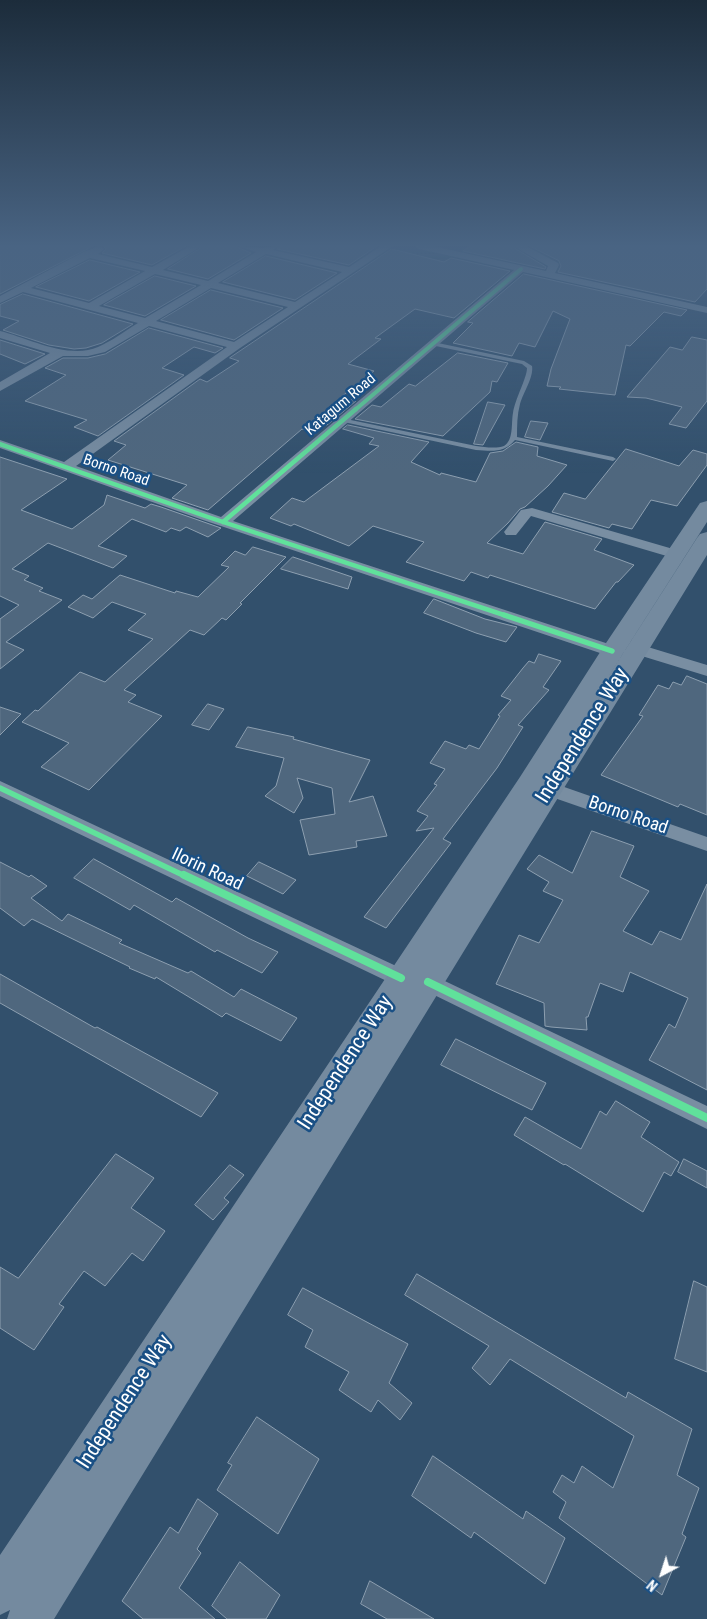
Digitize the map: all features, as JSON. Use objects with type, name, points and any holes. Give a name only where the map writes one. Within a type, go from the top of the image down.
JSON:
[{"type":"main road","name":"Independence Way","points":[[0,1593],[415,980],[550,789],[675,554],[707,507]]},
{"type":"main road","name":"Independence Way","points":[[29,1619],[415,980],[529,783],[707,538]]},
{"type":"street","points":[[140,322],[236,346]]},
{"type":"street","points":[[0,334],[61,352],[88,354],[101,350],[152,322]]},
{"type":"street","points":[[66,467],[273,322]]},
{"type":"street","name":"Katagum Road","points":[[223,522],[341,420],[460,322]]},
{"type":"street","points":[[0,387],[61,352]]},
{"type":"street","name":"Borno Road","points":[[0,444],[223,522]]},
{"type":"street","points":[[510,532],[526,512],[532,512],[675,554]]},
{"type":"street","points":[[223,522],[625,650],[707,671]]},
{"type":"street","name":"Ilorin Road","points":[[0,788],[415,980],[707,1118]]},
{"type":"street","name":"Borno Road","points":[[550,789],[707,844]]},
{"type":"lane","points":[[341,420],[476,448],[493,449],[506,447],[514,438],[513,425],[517,402],[530,372],[530,367],[524,363],[512,360],[433,344]]},
{"type":"lane","points":[[514,438],[614,459]]},
{"type":"building","points":[[18,322],[124,322],[133,324],[102,343],[86,348],[74,349],[49,345],[3,330]]},
{"type":"building","points":[[167,322],[262,322],[234,340]]},
{"type":"building","points":[[284,322],[398,322],[375,338],[381,339],[348,364],[374,371],[341,397],[356,401],[327,425],[320,424],[309,431],[302,429],[208,510],[172,498],[187,485],[108,460],[126,445],[114,441],[200,379],[207,382],[239,361],[230,358]]},
{"type":"building","points":[[468,322],[548,322],[535,347],[519,343],[512,356],[453,343],[473,323]]},
{"type":"building","points":[[569,322],[654,322],[630,346],[626,345],[615,395],[547,386],[551,369]]},
{"type":"building","points":[[149,328],[223,348],[215,353],[194,347],[162,368],[184,375],[98,436],[74,427],[87,420],[25,401],[66,375],[45,368],[63,358],[88,358],[105,354]]},
{"type":"building","points":[[692,337],[707,340],[707,401],[686,428],[669,424],[682,407],[646,398],[627,397],[670,347],[682,350]]},
{"type":"building","points":[[0,340],[45,354],[25,364],[0,354]]},
{"type":"building","points":[[458,353],[508,363],[497,382],[492,381],[490,392],[443,436],[355,419],[372,405],[381,407],[409,384],[415,386]]},
{"type":"building","points":[[488,402],[505,405],[483,445],[474,444]]},
{"type":"building","points":[[531,421],[548,423],[540,440],[525,437]]},
{"type":"building","points":[[348,425],[429,442],[411,462],[440,475],[441,473],[476,482],[490,453],[503,451],[516,442],[538,447],[537,456],[567,465],[548,486],[525,507],[520,509],[487,543],[523,554],[545,522],[602,539],[594,550],[634,565],[616,582],[595,609],[490,575],[488,578],[471,572],[464,581],[406,562],[424,542],[373,526],[349,546],[294,524],[291,526],[270,518],[292,498],[304,502],[379,446],[369,444],[374,438],[343,429]]},
{"type":"building","points":[[626,449],[679,466],[693,450],[707,454],[707,465],[677,506],[651,500],[632,529],[612,524],[609,528],[552,512],[564,493],[585,499]]},
{"type":"building","points":[[0,457],[67,479],[21,510],[72,529],[104,505],[107,495],[145,508],[151,504],[221,528],[208,537],[186,527],[180,531],[171,528],[166,532],[132,519],[98,546],[127,556],[113,568],[48,543],[12,569],[29,576],[24,580],[43,588],[39,591],[62,600],[6,642],[24,650],[0,669],[0,619],[19,605],[0,596]]},
{"type":"building","points":[[253,547],[286,557],[240,603],[242,604],[226,620],[222,618],[204,635],[190,630],[124,690],[136,695],[128,702],[162,716],[89,790],[41,767],[69,743],[22,722],[35,710],[38,711],[80,672],[105,682],[153,639],[128,630],[146,614],[112,602],[93,618],[68,607],[83,595],[92,599],[120,575],[175,593],[176,591],[198,597],[229,567],[221,565],[235,551],[245,555]]},
{"type":"building","points":[[293,557],[352,577],[348,589],[281,569]]},
{"type":"building","points":[[434,599],[485,619],[517,627],[506,642],[476,633],[424,613]]},
{"type":"building","points":[[539,654],[561,661],[543,687],[549,690],[518,725],[523,727],[497,768],[443,839],[451,843],[386,928],[364,917],[434,828],[416,831],[428,816],[417,811],[437,785],[434,784],[445,769],[430,763],[445,741],[466,749],[469,745],[479,749],[500,716],[498,715],[511,700],[501,696],[529,661],[534,663]]},
{"type":"building","points":[[687,676],[707,684],[707,815],[680,804],[678,807],[601,775],[643,716],[639,715],[658,685],[669,689],[673,682],[681,685]]},
{"type":"building","points":[[208,704],[224,709],[209,730],[192,725]]},
{"type":"building","points":[[0,707],[21,714],[0,735]]},
{"type":"building","points":[[248,727],[294,737],[293,739],[370,760],[349,802],[373,796],[387,836],[356,841],[357,847],[309,855],[300,820],[335,814],[332,788],[297,778],[303,798],[294,813],[265,796],[276,786],[284,758],[236,747]]},
{"type":"building","points":[[592,831],[634,846],[620,877],[649,891],[623,931],[652,945],[660,931],[681,940],[707,884],[707,1090],[649,1060],[669,1024],[675,1028],[688,998],[630,972],[623,992],[600,983],[588,1017],[586,1017],[587,1030],[545,1026],[544,1003],[496,984],[519,935],[539,943],[563,900],[543,891],[549,882],[527,869],[539,855],[572,873]]},
{"type":"building","points":[[94,859],[172,902],[176,898],[248,938],[278,952],[262,973],[217,950],[215,952],[134,905],[130,910],[74,878]]},
{"type":"building","points":[[0,862],[29,877],[31,875],[47,886],[31,898],[62,921],[68,914],[122,940],[119,943],[188,973],[191,971],[234,997],[241,989],[297,1018],[281,1041],[226,1013],[222,1017],[156,977],[155,979],[129,968],[32,919],[24,926],[0,908]]},
{"type":"building","points":[[259,862],[296,880],[283,894],[247,876]]},
{"type":"building","points":[[0,974],[95,1028],[97,1027],[218,1093],[201,1117],[0,1003]]},
{"type":"building","points":[[456,1039],[546,1083],[532,1110],[441,1065]]},
{"type":"building","points":[[616,1101],[650,1122],[641,1137],[679,1162],[671,1176],[664,1172],[643,1212],[514,1135],[525,1117],[581,1149],[600,1111],[606,1115]]},
{"type":"building","points":[[116,1154],[154,1178],[131,1208],[165,1231],[143,1261],[132,1253],[105,1286],[84,1271],[59,1304],[64,1307],[34,1350],[0,1328],[0,1267],[18,1278]]},
{"type":"building","points":[[684,1159],[707,1171],[707,1188],[678,1172]]},
{"type":"building","points":[[230,1165],[244,1175],[224,1198],[229,1202],[213,1220],[195,1205]]},
{"type":"building","points":[[417,1274],[626,1398],[628,1392],[692,1429],[677,1475],[699,1488],[682,1534],[686,1537],[662,1595],[559,1518],[566,1502],[553,1492],[562,1475],[574,1483],[582,1466],[613,1488],[634,1436],[510,1359],[490,1385],[472,1368],[489,1346],[405,1295]]},
{"type":"building","points":[[694,1281],[707,1287],[707,1372],[675,1359]]},
{"type":"building","points":[[303,1288],[408,1344],[389,1383],[412,1403],[400,1420],[378,1400],[371,1412],[339,1390],[349,1372],[305,1347],[313,1330],[288,1315]]},
{"type":"building","points":[[257,1417],[319,1459],[278,1534],[217,1490],[232,1465],[228,1463]]},
{"type":"building","points":[[433,1456],[523,1519],[526,1511],[565,1538],[545,1584],[474,1532],[471,1538],[412,1496]]},
{"type":"building","points":[[198,1499],[218,1514],[197,1549],[201,1553],[179,1588],[215,1619],[143,1619],[122,1601],[170,1527],[178,1533]]},
{"type":"building","points":[[240,1562],[280,1595],[266,1619],[227,1619],[212,1606]]},
{"type":"building","points":[[370,1581],[434,1619],[387,1619],[361,1604]]},
{"type":"cycle path","points":[[223,522],[459,322]]},
{"type":"cycle path","points":[[0,444],[208,517],[612,651]]},
{"type":"cycle path","points":[[0,788],[401,978]]},
{"type":"cycle path","points":[[428,982],[707,1118]]}]
